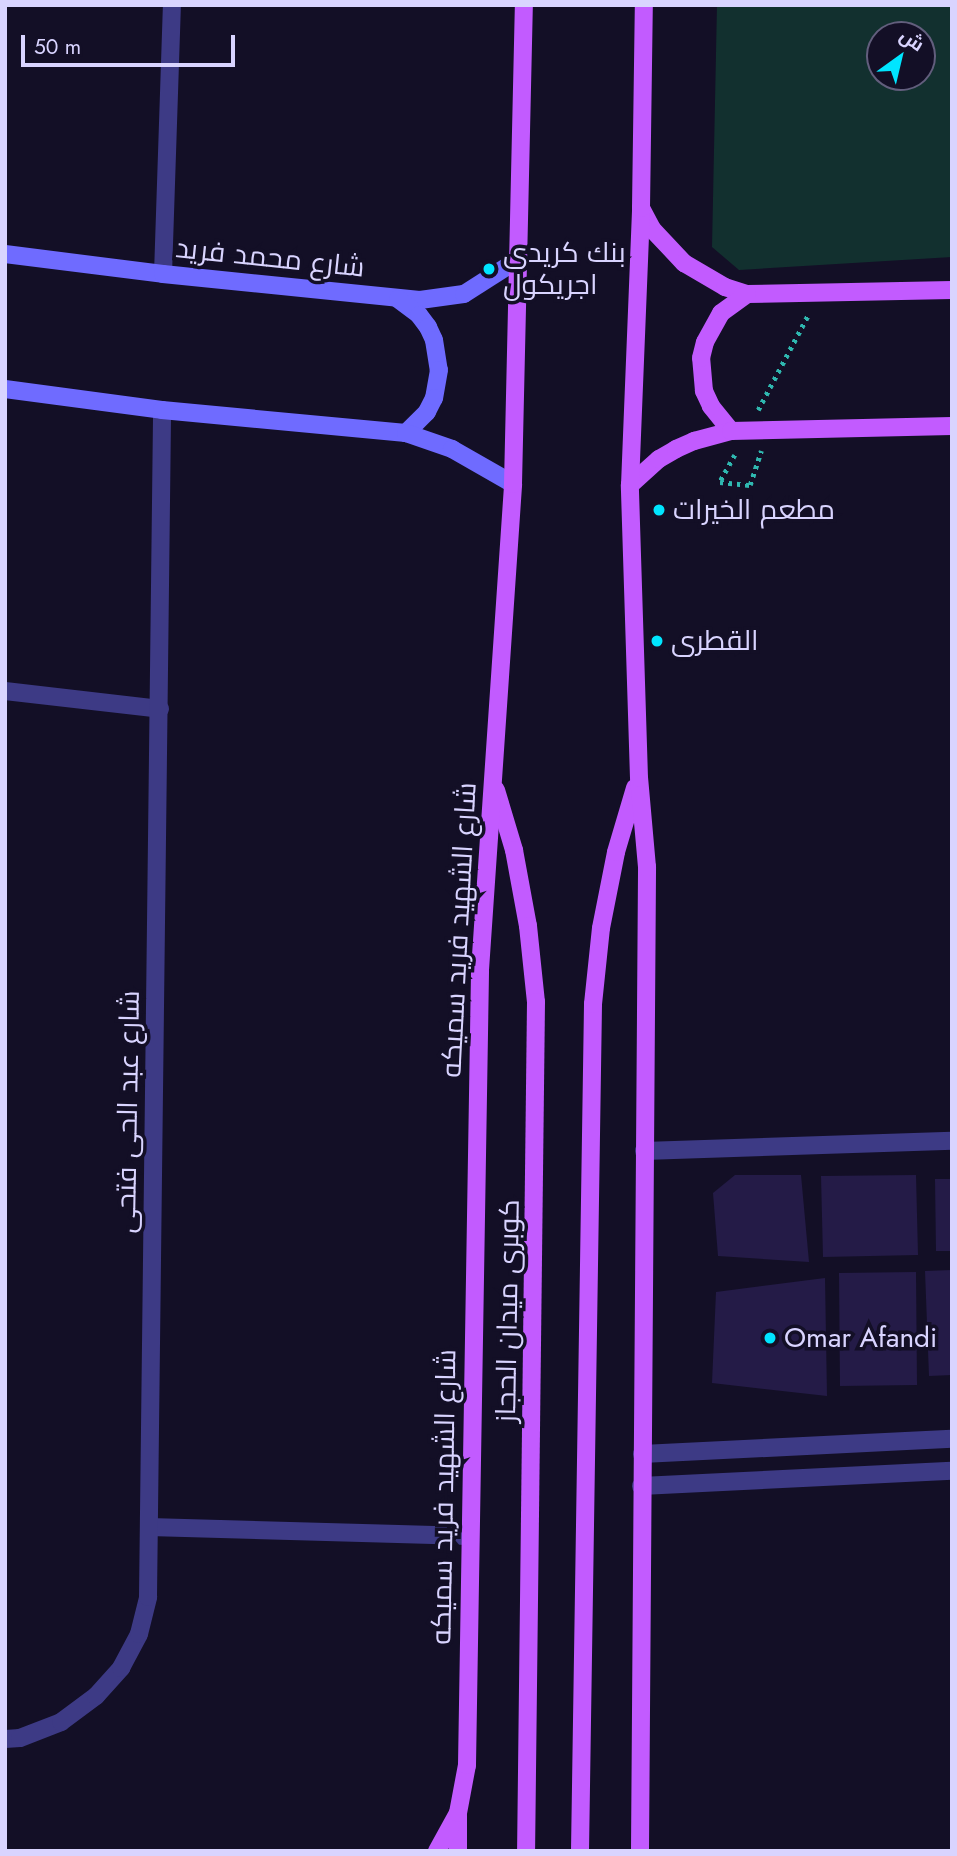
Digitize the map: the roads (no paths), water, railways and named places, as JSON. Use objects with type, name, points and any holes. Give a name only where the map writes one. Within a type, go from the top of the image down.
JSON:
[{"type":"main road","name":"شارع الشهيد فريد سميكه","points":[[437,1851],[458,1813],[467,1765],[480,970],[513,484],[524,5]]},
{"type":"main road","points":[[639,1850],[647,867],[639,778],[630,485],[641,208],[644,5]]},
{"type":"main road","points":[[641,208],[652,229],[684,263],[725,287],[747,293],[952,290]]},
{"type":"main road","name":"شارع محمد فريد","points":[[5,254],[163,274],[395,297],[443,299],[464,294],[519,259]]},
{"type":"main road","points":[[735,438],[715,413],[704,391],[701,358],[711,327],[721,313],[747,293]]},
{"type":"main road","points":[[395,297],[419,314],[434,340],[438,355],[438,384],[434,398],[427,412],[406,433]]},
{"type":"main road","points":[[5,389],[162,411],[406,433],[462,454],[513,484]]},
{"type":"main road","points":[[630,485],[651,465],[676,449],[735,438],[760,426],[952,426]]},
{"type":"main road","name":"كوبرى ميدان الحجاز","points":[[492,776],[519,875],[528,926],[536,1002],[526,1851]]},
{"type":"main road","points":[[580,1851],[593,1004],[601,928],[616,852],[639,778]]},
{"type":"main road","points":[[458,1813],[458,1851]]},
{"type":"street","points":[[163,274],[172,5]]},
{"type":"street","name":"شارع عبد الحى فتحى","points":[[5,1739],[20,1738],[61,1722],[96,1696],[121,1668],[139,1634],[148,1597],[162,411]]},
{"type":"street","points":[[5,691],[160,709]]},
{"type":"street","points":[[644,1151],[952,1141]]},
{"type":"street","points":[[642,1454],[952,1439]]},
{"type":"street","points":[[642,1486],[952,1471]]},
{"type":"street","points":[[149,1527],[469,1536]]},
{"type":"place","name":"بنك كريدى اجريكول","points":[[489,269]]},
{"type":"place","name":"مطعم الخيرات","points":[[659,510]]},
{"type":"place","name":"القطرى","points":[[657,641]]},
{"type":"place","name":"Omar Afandi","points":[[770,1338]]}]
